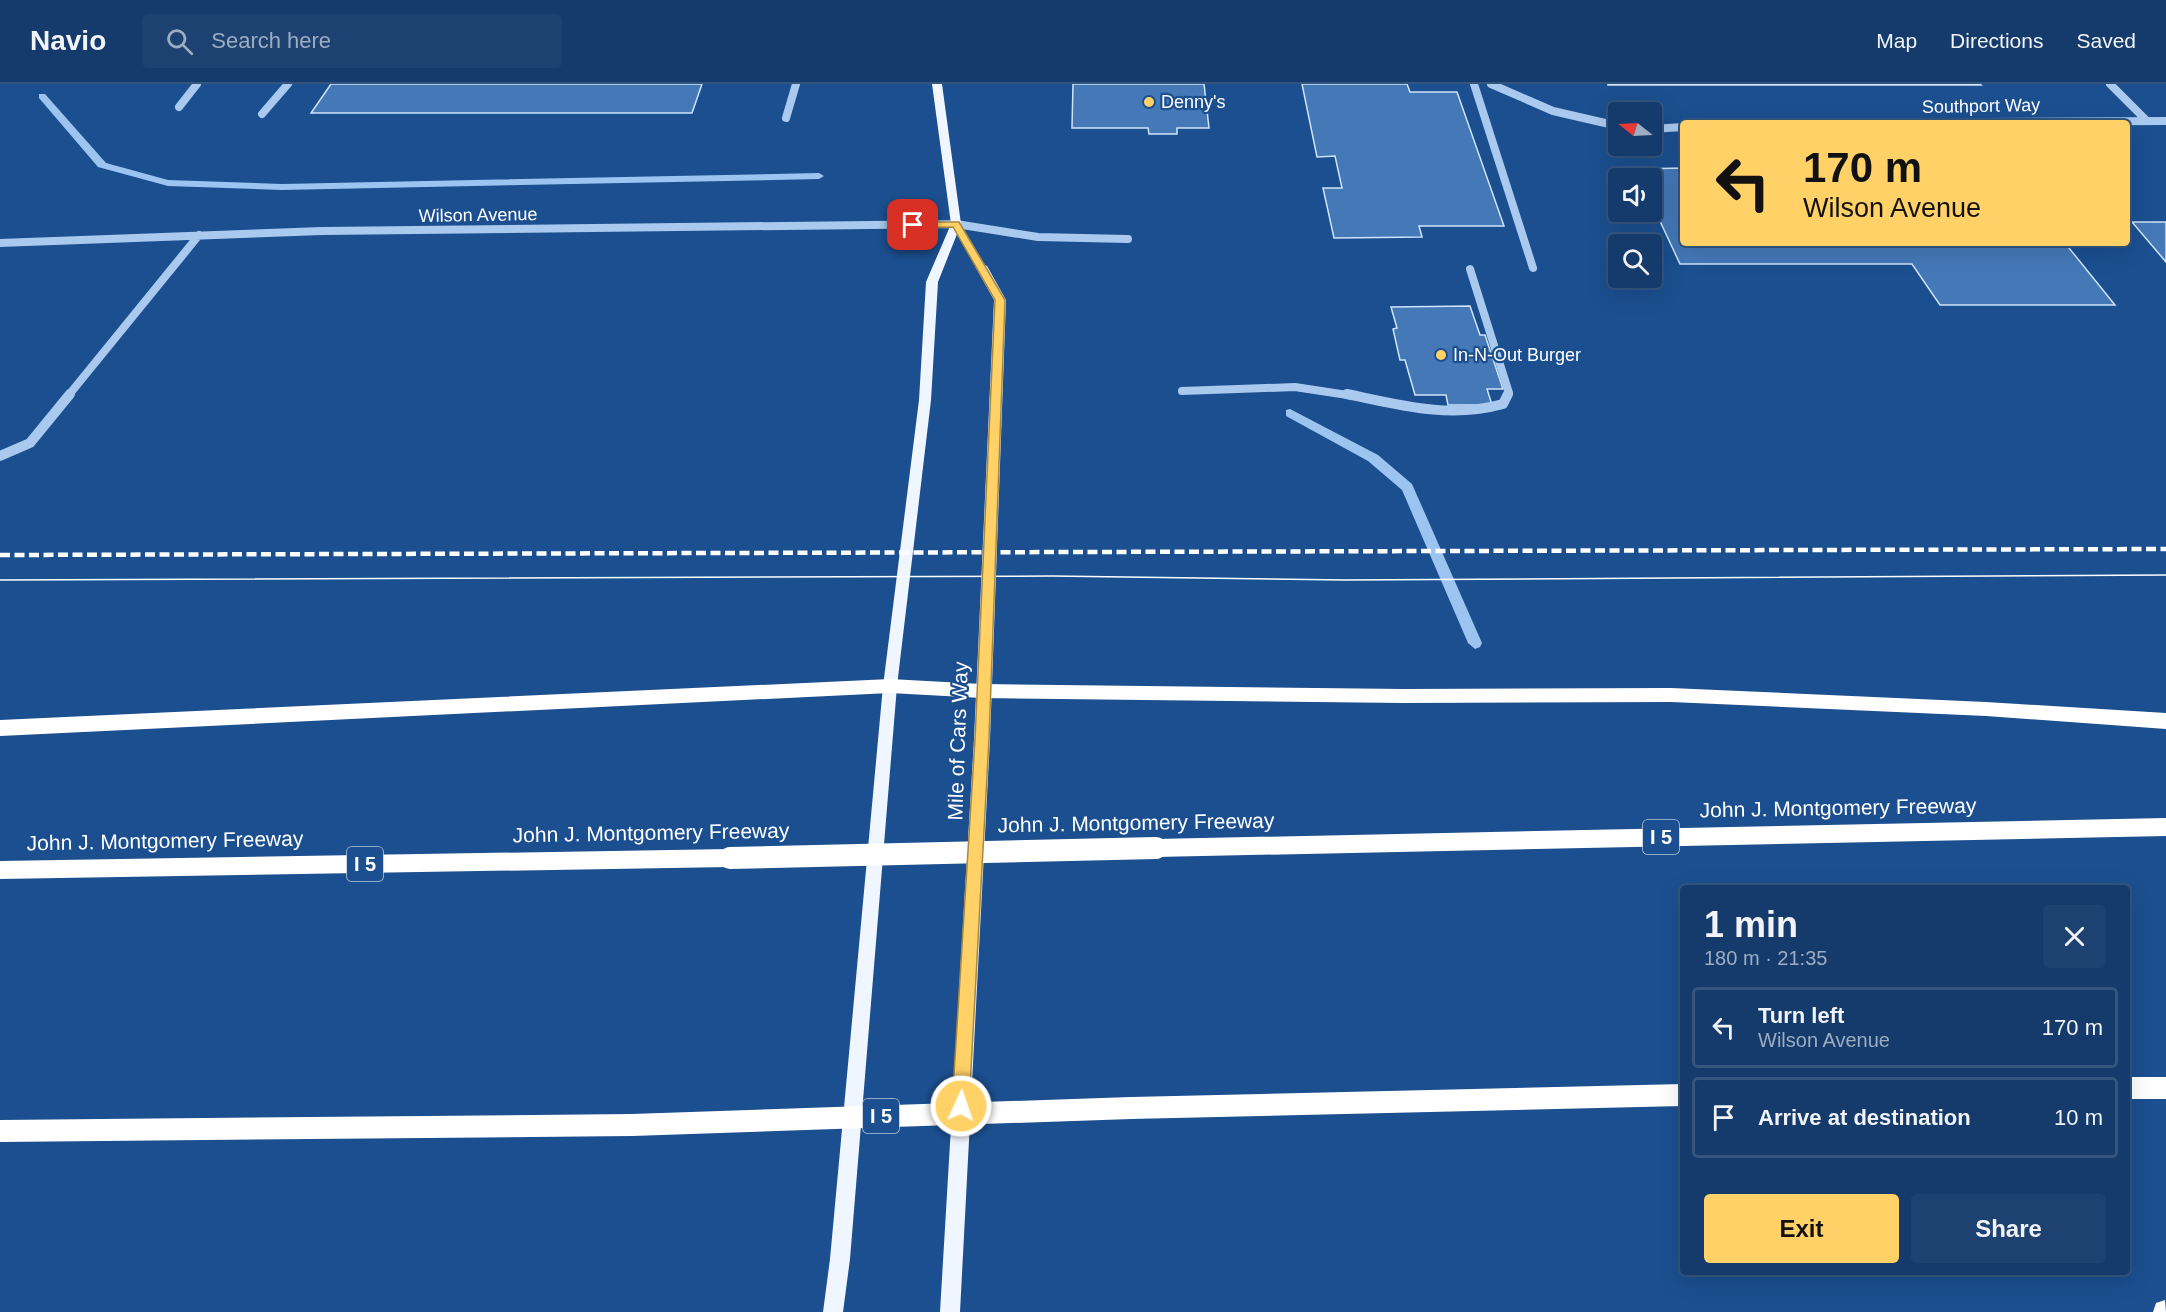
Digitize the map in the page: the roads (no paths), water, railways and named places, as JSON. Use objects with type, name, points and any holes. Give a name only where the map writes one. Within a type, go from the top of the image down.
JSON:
[{"type":"highway","points":[[0,728],[890,686],[982,691],[1404,696],[1671,695],[1986,709],[2166,721]]},
{"type":"highway","name":"John J. Montgomery Freeway","points":[[0,870],[730,858],[2166,827]]},
{"type":"highway","points":[[2130,1088],[2166,1088]]},
{"type":"highway","name":"I 5","points":[[0,1131],[632,1125],[1131,1108],[1680,1095]]},
{"type":"main road","name":"Mile of Cars Way","points":[[937,84],[956,224]]},
{"type":"main road","points":[[832,1312],[840,1259],[890,686],[925,400],[932,282],[956,224]]},
{"type":"main road","name":"Mile of Cars Way","points":[[950,1312],[982,739],[982,691],[1000,300],[981,266]]},
{"type":"street","points":[[179,107],[197,84]]},
{"type":"street","points":[[262,114],[288,84]]},
{"type":"street","points":[[786,118],[796,84]]},
{"type":"street","points":[[1474,84],[1533,268]]},
{"type":"street","points":[[1491,84],[1525,101],[1594,123],[1608,125]]},
{"type":"street","points":[[2110,84],[2146,120]]},
{"type":"street","name":"Southport Way","points":[[2130,120],[2166,121]]},
{"type":"street","points":[[1662,128],[1680,127]]},
{"type":"street","name":"Wilson Avenue","points":[[0,243],[199,235],[956,224],[1038,237],[1128,239]]},
{"type":"street","name":"Mile of Cars Way","points":[[956,224],[981,266]]},
{"type":"street","points":[[0,456],[30,442],[199,235]]},
{"type":"street","points":[[1182,391],[1308,388],[1426,410],[1490,410],[1503,404],[1509,393],[1470,269]]},
{"type":"waterway","points":[[42,96],[102,165],[168,183],[282,187],[819,176]]},
{"type":"waterway","points":[[1290,413],[1373,458],[1407,487],[1475,643]]},
{"type":"tram line","points":[[0,580],[1052,576],[1345,580],[2166,575]]},
{"type":"railway","points":[[0,555],[2166,549]]},
{"type":"place","name":"Denny's","points":[[1149,102]]},
{"type":"place","name":"In-N-Out Burger","points":[[1441,355]]}]
